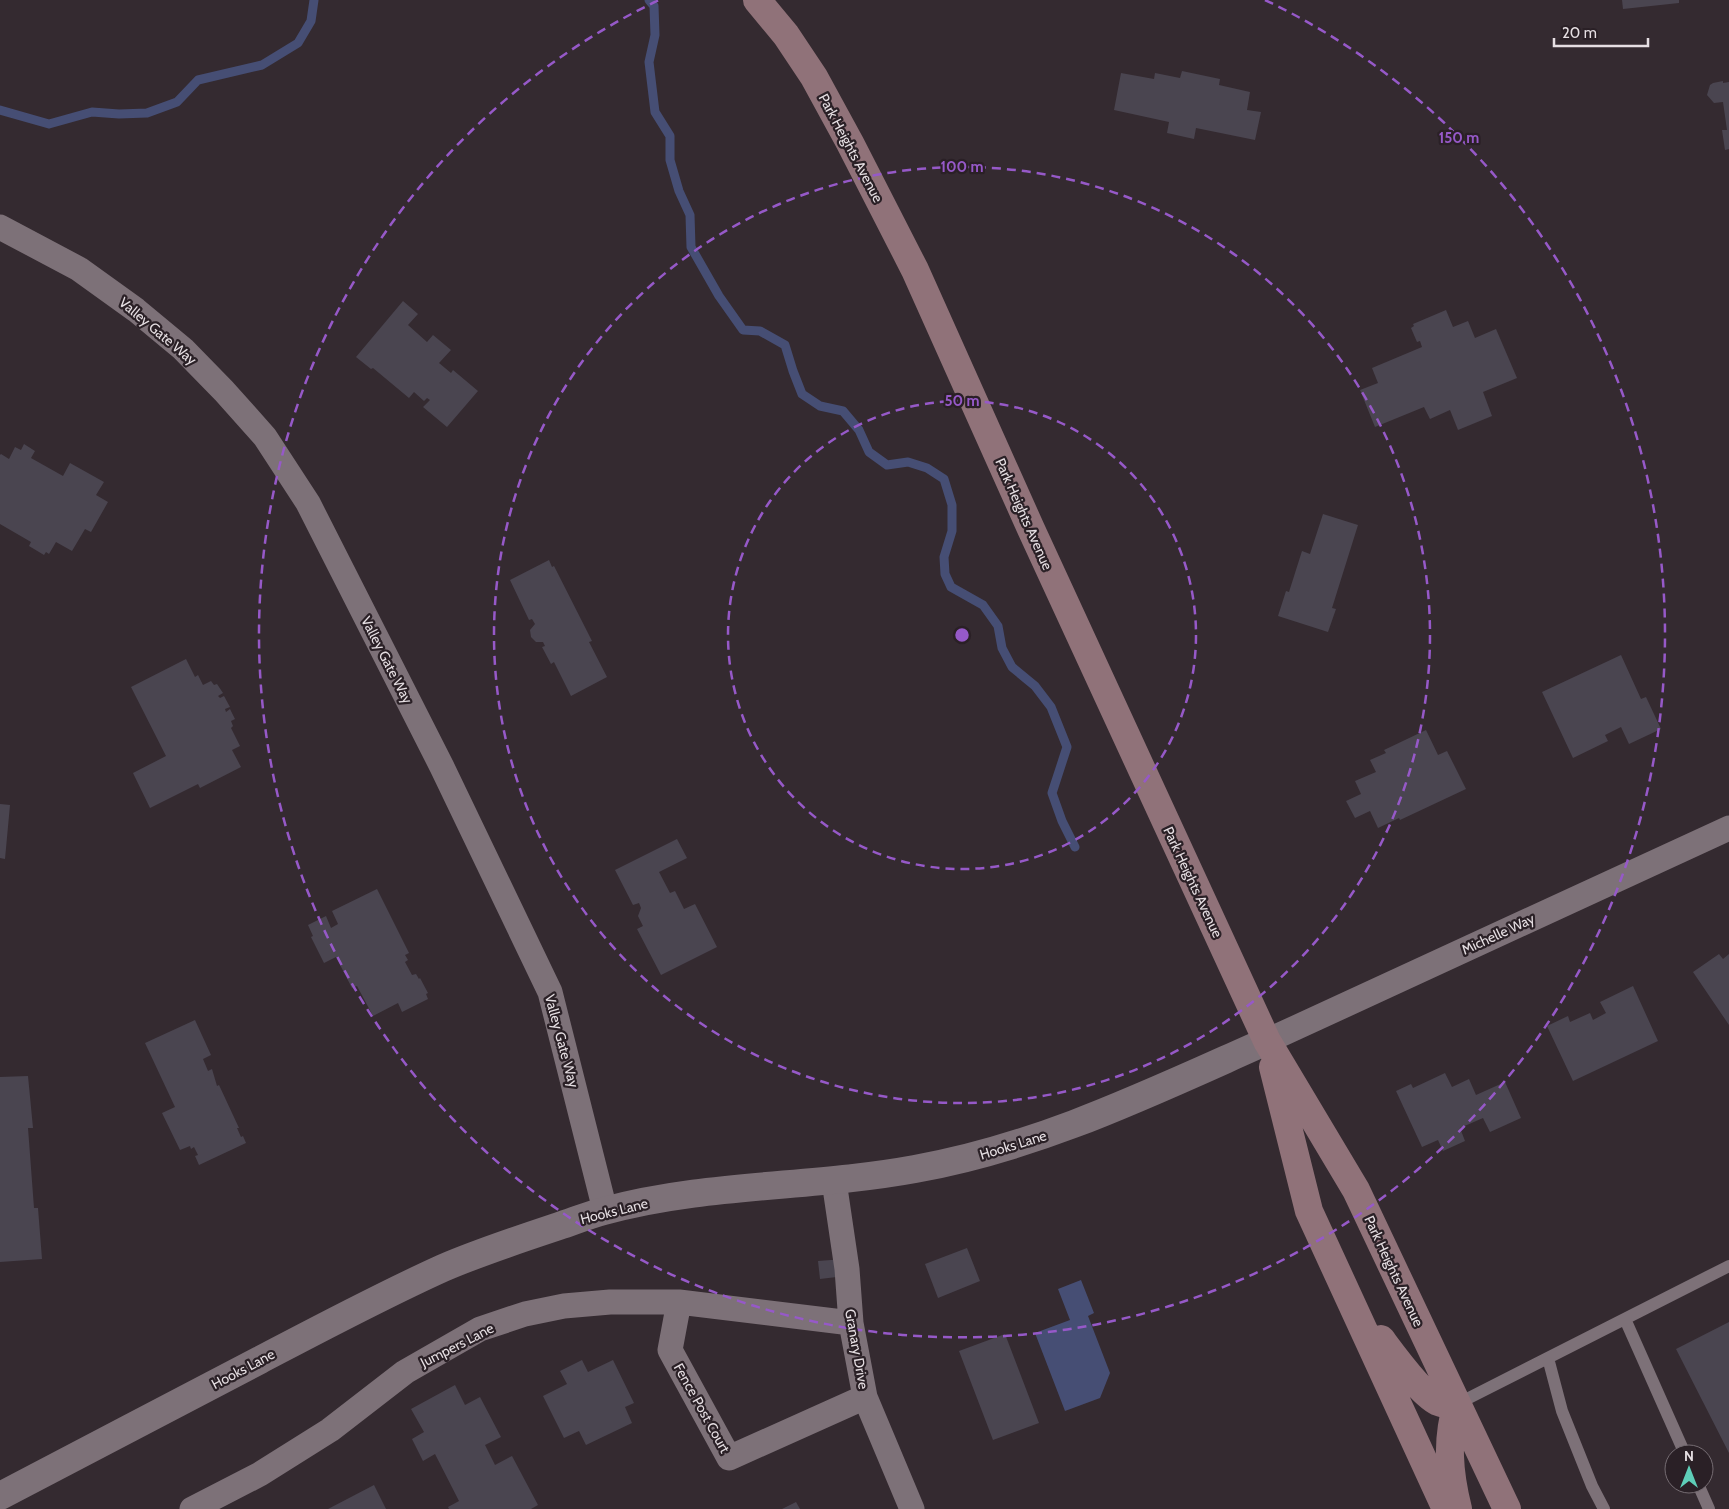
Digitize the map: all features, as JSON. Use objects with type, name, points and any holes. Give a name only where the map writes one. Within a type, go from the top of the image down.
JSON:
[{"type":"main road","name":"Park Heights Avenue","points":[[758,0],[786,35],[814,77],[915,270],[1031,529],[1267,1041],[1356,1190],[1507,1509]]},
{"type":"main road","name":"Park Heights Avenue","points":[[1267,1041],[1310,1211],[1446,1509]]},
{"type":"main road","points":[[1347,1293],[1399,1364],[1432,1399],[1448,1405],[1457,1404],[1451,1424],[1450,1459],[1458,1509]]},
{"type":"street","name":"Valley Gate Way","points":[[0,227],[79,269],[136,310],[183,349],[265,437],[308,503],[442,767],[550,992],[605,1210]]},
{"type":"street","name":"Michelle Way","points":[[1267,1041],[1729,828]]},
{"type":"street","name":"Hooks Lane","points":[[0,1496],[347,1314],[446,1267],[530,1235],[605,1210],[685,1194],[767,1185],[834,1181],[913,1170],[974,1157],[1046,1136],[1136,1100],[1267,1041]]},
{"type":"street","name":"Granary Drive","points":[[834,1181],[847,1269],[851,1323],[865,1397],[912,1509]]},
{"type":"street","name":"Jumpers Lane","points":[[192,1509],[260,1474],[330,1430],[405,1372],[480,1330],[525,1314],[564,1306],[610,1302],[679,1302],[851,1323]]},
{"type":"street","name":"Fence Post Court","points":[[679,1302],[670,1350],[729,1458],[865,1397]]},
{"type":"lane","points":[[1457,1404],[1729,1266]]},
{"type":"lane","points":[[1625,1319],[1681,1444]]},
{"type":"lane","points":[[1548,1358],[1562,1411],[1592,1486],[1604,1509]]},
{"type":"lane","points":[[1702,1494],[1709,1509]]},
{"type":"water","points":[[1081,1280],[1094,1313],[1088,1316],[1110,1373],[1100,1398],[1065,1411],[1035,1333],[1070,1320],[1058,1289]]},
{"type":"building","points":[[1622,0],[1679,0],[1679,3],[1623,9]]},
{"type":"building","points":[[1182,71],[1220,79],[1219,85],[1250,92],[1247,110],[1261,112],[1255,140],[1196,128],[1194,139],[1167,133],[1169,122],[1114,110],[1121,73],[1154,79],[1155,73],[1180,78]]},
{"type":"building","points":[[1723,81],[1723,83],[1729,82],[1729,149],[1725,150],[1722,130],[1727,130],[1723,102],[1714,103],[1707,95],[1710,85]]},
{"type":"building","points":[[403,301],[418,314],[408,325],[427,342],[433,335],[451,350],[439,363],[451,373],[453,370],[478,391],[447,427],[423,407],[430,400],[427,398],[424,401],[414,392],[409,398],[373,368],[371,369],[356,357]]},
{"type":"building","points":[[1446,310],[1453,327],[1468,321],[1475,338],[1496,329],[1517,378],[1483,392],[1492,416],[1458,430],[1450,410],[1430,419],[1424,407],[1375,427],[1360,390],[1378,383],[1372,368],[1422,347],[1420,341],[1417,342],[1411,328],[1414,326],[1413,324]]},
{"type":"building","points":[[24,444],[35,451],[31,458],[63,476],[70,463],[104,482],[96,495],[108,502],[91,532],[85,529],[72,551],[56,542],[49,554],[46,552],[44,555],[29,546],[31,542],[0,524],[0,455],[9,459],[15,447],[21,450]]},
{"type":"building","points":[[1323,514],[1358,525],[1332,608],[1336,609],[1328,632],[1278,616],[1286,591],[1289,592],[1302,551],[1310,554]]},
{"type":"building","points":[[549,560],[552,567],[554,566],[592,641],[589,642],[607,677],[571,696],[554,662],[551,664],[542,647],[545,646],[543,642],[536,642],[531,637],[530,630],[535,624],[532,619],[529,620],[510,580]]},
{"type":"building","points":[[1621,655],[1641,699],[1646,697],[1661,729],[1629,744],[1621,727],[1605,735],[1608,741],[1573,758],[1542,692]]},
{"type":"building","points":[[186,659],[195,677],[198,675],[203,685],[211,681],[214,685],[217,684],[223,693],[218,696],[220,698],[224,696],[230,707],[225,709],[226,712],[230,709],[235,719],[231,721],[233,726],[231,728],[240,746],[232,750],[241,767],[200,788],[198,784],[150,808],[133,773],[166,756],[131,687]]},
{"type":"building","points":[[1426,730],[1438,755],[1447,751],[1466,789],[1400,820],[1399,818],[1378,828],[1370,811],[1355,818],[1346,801],[1361,794],[1355,781],[1376,772],[1370,760],[1386,753],[1384,750]]},
{"type":"building","points":[[0,804],[10,805],[5,859],[0,858]]},
{"type":"building","points":[[677,839],[687,858],[659,872],[670,893],[675,891],[684,909],[695,904],[717,947],[661,975],[637,929],[643,926],[638,916],[641,908],[639,903],[633,905],[615,870]]},
{"type":"building","points":[[377,889],[409,953],[405,955],[408,960],[405,962],[412,975],[416,974],[420,978],[428,993],[426,994],[428,999],[402,1012],[398,1003],[373,1016],[357,986],[352,988],[336,957],[324,963],[311,937],[313,936],[308,925],[326,916],[331,928],[338,924],[332,911]]},
{"type":"building","points":[[1719,954],[1723,959],[1729,954],[1729,1025],[1693,972]]},
{"type":"building","points":[[1633,986],[1658,1041],[1573,1081],[1547,1026],[1568,1016],[1570,1022],[1590,1013],[1593,1020],[1606,1013],[1600,1002]]},
{"type":"building","points":[[195,1020],[211,1055],[203,1059],[208,1071],[212,1069],[217,1086],[219,1085],[239,1128],[237,1128],[241,1137],[243,1136],[246,1143],[199,1165],[195,1156],[198,1155],[194,1147],[191,1149],[190,1146],[180,1150],[162,1113],[175,1107],[145,1043]]},
{"type":"building","points":[[1445,1073],[1452,1087],[1469,1079],[1476,1095],[1505,1082],[1521,1118],[1490,1132],[1483,1118],[1460,1128],[1465,1141],[1443,1151],[1438,1140],[1422,1147],[1396,1091],[1411,1084],[1413,1088]]},
{"type":"building","points":[[28,1076],[33,1128],[28,1128],[34,1208],[38,1208],[42,1259],[0,1262],[0,1077]]},
{"type":"building","points":[[967,1248],[980,1281],[938,1298],[925,1264]]},
{"type":"building","points":[[844,1259],[845,1276],[820,1279],[818,1261]]},
{"type":"building","points":[[1729,1322],[1729,1453],[1676,1349]]},
{"type":"building","points":[[1005,1334],[1039,1423],[993,1440],[959,1351]]},
{"type":"building","points":[[582,1360],[588,1372],[613,1360],[634,1403],[625,1407],[632,1423],[586,1445],[579,1431],[564,1438],[543,1396],[567,1384],[560,1371]]},
{"type":"building","points":[[455,1385],[465,1405],[480,1397],[501,1437],[485,1445],[495,1465],[512,1456],[538,1505],[531,1509],[449,1509],[448,1507],[459,1501],[435,1454],[423,1461],[412,1439],[424,1432],[411,1409]]},
{"type":"building","points":[[374,1485],[386,1509],[328,1509]]},
{"type":"building","points":[[796,1502],[800,1509],[782,1509]]},
{"type":"waterway","points":[[0,110],[49,124],[92,112],[119,114],[147,113],[177,102],[198,80],[262,65],[298,43],[311,21],[314,0]]},
{"type":"waterway","points":[[649,0],[654,6],[655,35],[649,62],[655,112],[670,136],[670,160],[679,191],[690,215],[691,247],[719,296],[743,330],[760,331],[785,345],[802,394],[820,406],[843,411],[859,430],[869,452],[887,465],[908,462],[927,468],[944,479],[952,505],[952,531],[944,557],[945,574],[951,587],[983,605],[998,626],[1002,648],[1012,667],[1035,686],[1051,707],[1067,747],[1052,793],[1062,821],[1075,847]]}]
